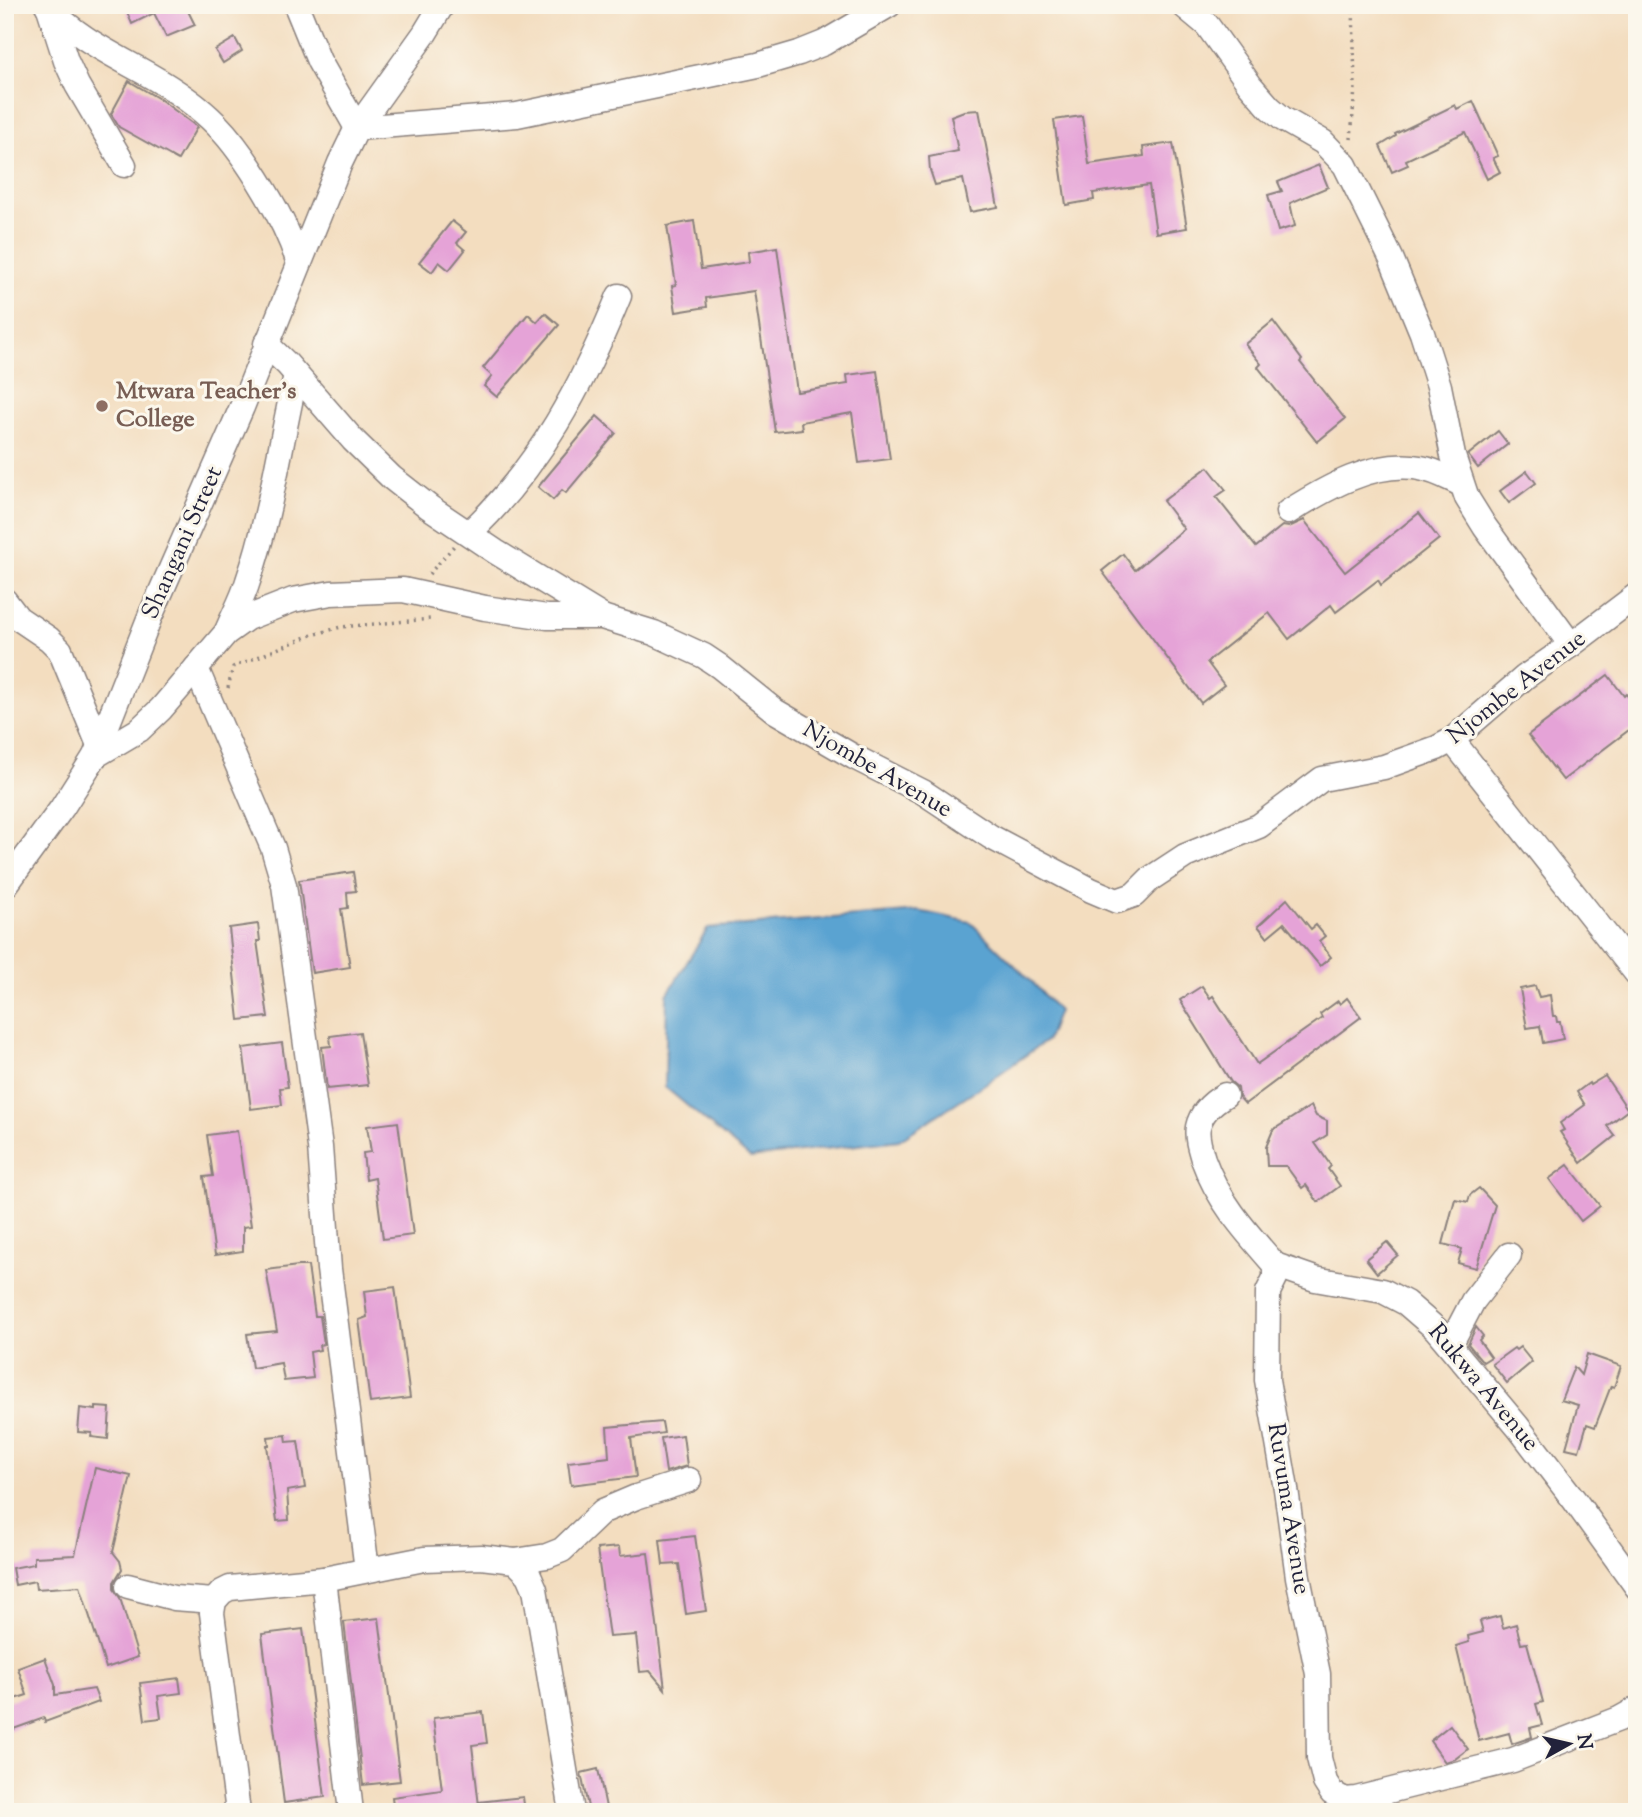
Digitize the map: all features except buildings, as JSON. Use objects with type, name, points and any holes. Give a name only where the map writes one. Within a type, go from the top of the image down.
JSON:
[{"type":"street","points":[[296,5],[319,61],[357,128],[517,115],[758,65],[799,54],[824,43],[889,5]]},
{"type":"street","name":"Shangani Street","points":[[5,886],[62,807],[97,750],[149,618],[228,440],[320,210],[357,128],[442,5]]},
{"type":"street","points":[[1183,5],[1208,25],[1250,85],[1270,108],[1322,142],[1345,165],[1391,258],[1422,333],[1439,386],[1461,484],[1475,513],[1572,645]]},
{"type":"street","points":[[48,6],[72,73],[124,165]]},
{"type":"street","points":[[48,6],[68,25],[106,53],[187,98],[210,117],[248,163],[281,218],[299,264]]},
{"type":"street","points":[[469,533],[513,488],[540,450],[581,380],[620,296]]},
{"type":"street","points":[[266,344],[353,440],[392,478],[532,575],[602,617]]},
{"type":"street","points":[[226,633],[248,583],[257,550],[279,462],[296,375]]},
{"type":"street","points":[[1289,512],[1311,497],[1382,468],[1423,468],[1461,484]]},
{"type":"street","name":"Njombe Avenue","points":[[97,750],[139,730],[161,709],[226,633],[247,618],[293,600],[331,593],[403,590],[485,608],[547,617],[602,617],[654,633],[704,656],[775,711],[923,792],[991,837],[1117,901],[1134,895],[1150,879],[1185,856],[1259,826],[1322,779],[1384,767],[1452,740],[1525,677],[1637,595]]},
{"type":"street","points":[[5,601],[18,618],[60,650],[97,750]]},
{"type":"street","points":[[196,668],[273,848],[284,885],[320,1147],[330,1269],[359,1523],[367,1570]]},
{"type":"street","points":[[1452,740],[1637,974]]},
{"type":"street","points":[[1225,1095],[1208,1107],[1198,1124],[1197,1136],[1201,1153],[1213,1185],[1232,1215],[1275,1265]]},
{"type":"street","points":[[1450,1345],[1473,1301],[1509,1255]]},
{"type":"street","name":"Rukwa Avenue","points":[[1275,1265],[1315,1279],[1383,1292],[1406,1303],[1436,1329],[1559,1480],[1637,1587]]},
{"type":"street","name":"Ruvuma Avenue","points":[[1275,1265],[1275,1278],[1268,1292],[1267,1380],[1298,1577],[1315,1656],[1318,1752],[1328,1789],[1338,1798],[1356,1799],[1513,1760],[1619,1719],[1637,1709]]},
{"type":"street","points":[[238,1812],[212,1613],[214,1601],[222,1592],[230,1588],[324,1579],[424,1559],[481,1557],[515,1561],[547,1556],[562,1550],[603,1511],[636,1497],[690,1480]]},
{"type":"street","points":[[515,1561],[528,1575],[535,1589],[572,1812]]},
{"type":"street","points":[[324,1579],[351,1812]]},
{"type":"street","points":[[128,1586],[174,1598],[214,1601]]},
{"type":"path","points":[[1345,165],[1354,116],[1353,5]]},
{"type":"path","points":[[403,590],[433,570],[469,533]]},
{"type":"path","points":[[220,721],[233,667],[309,636],[341,627],[440,617],[453,612],[463,603]]},
{"type":"water","points":[[919,911],[970,922],[1035,985],[1058,1011],[1047,1040],[899,1140],[750,1158],[665,1087],[667,995],[708,928]]},
{"type":"place","name":"Mtwara Teacher's College","points":[[102,406]]}]
